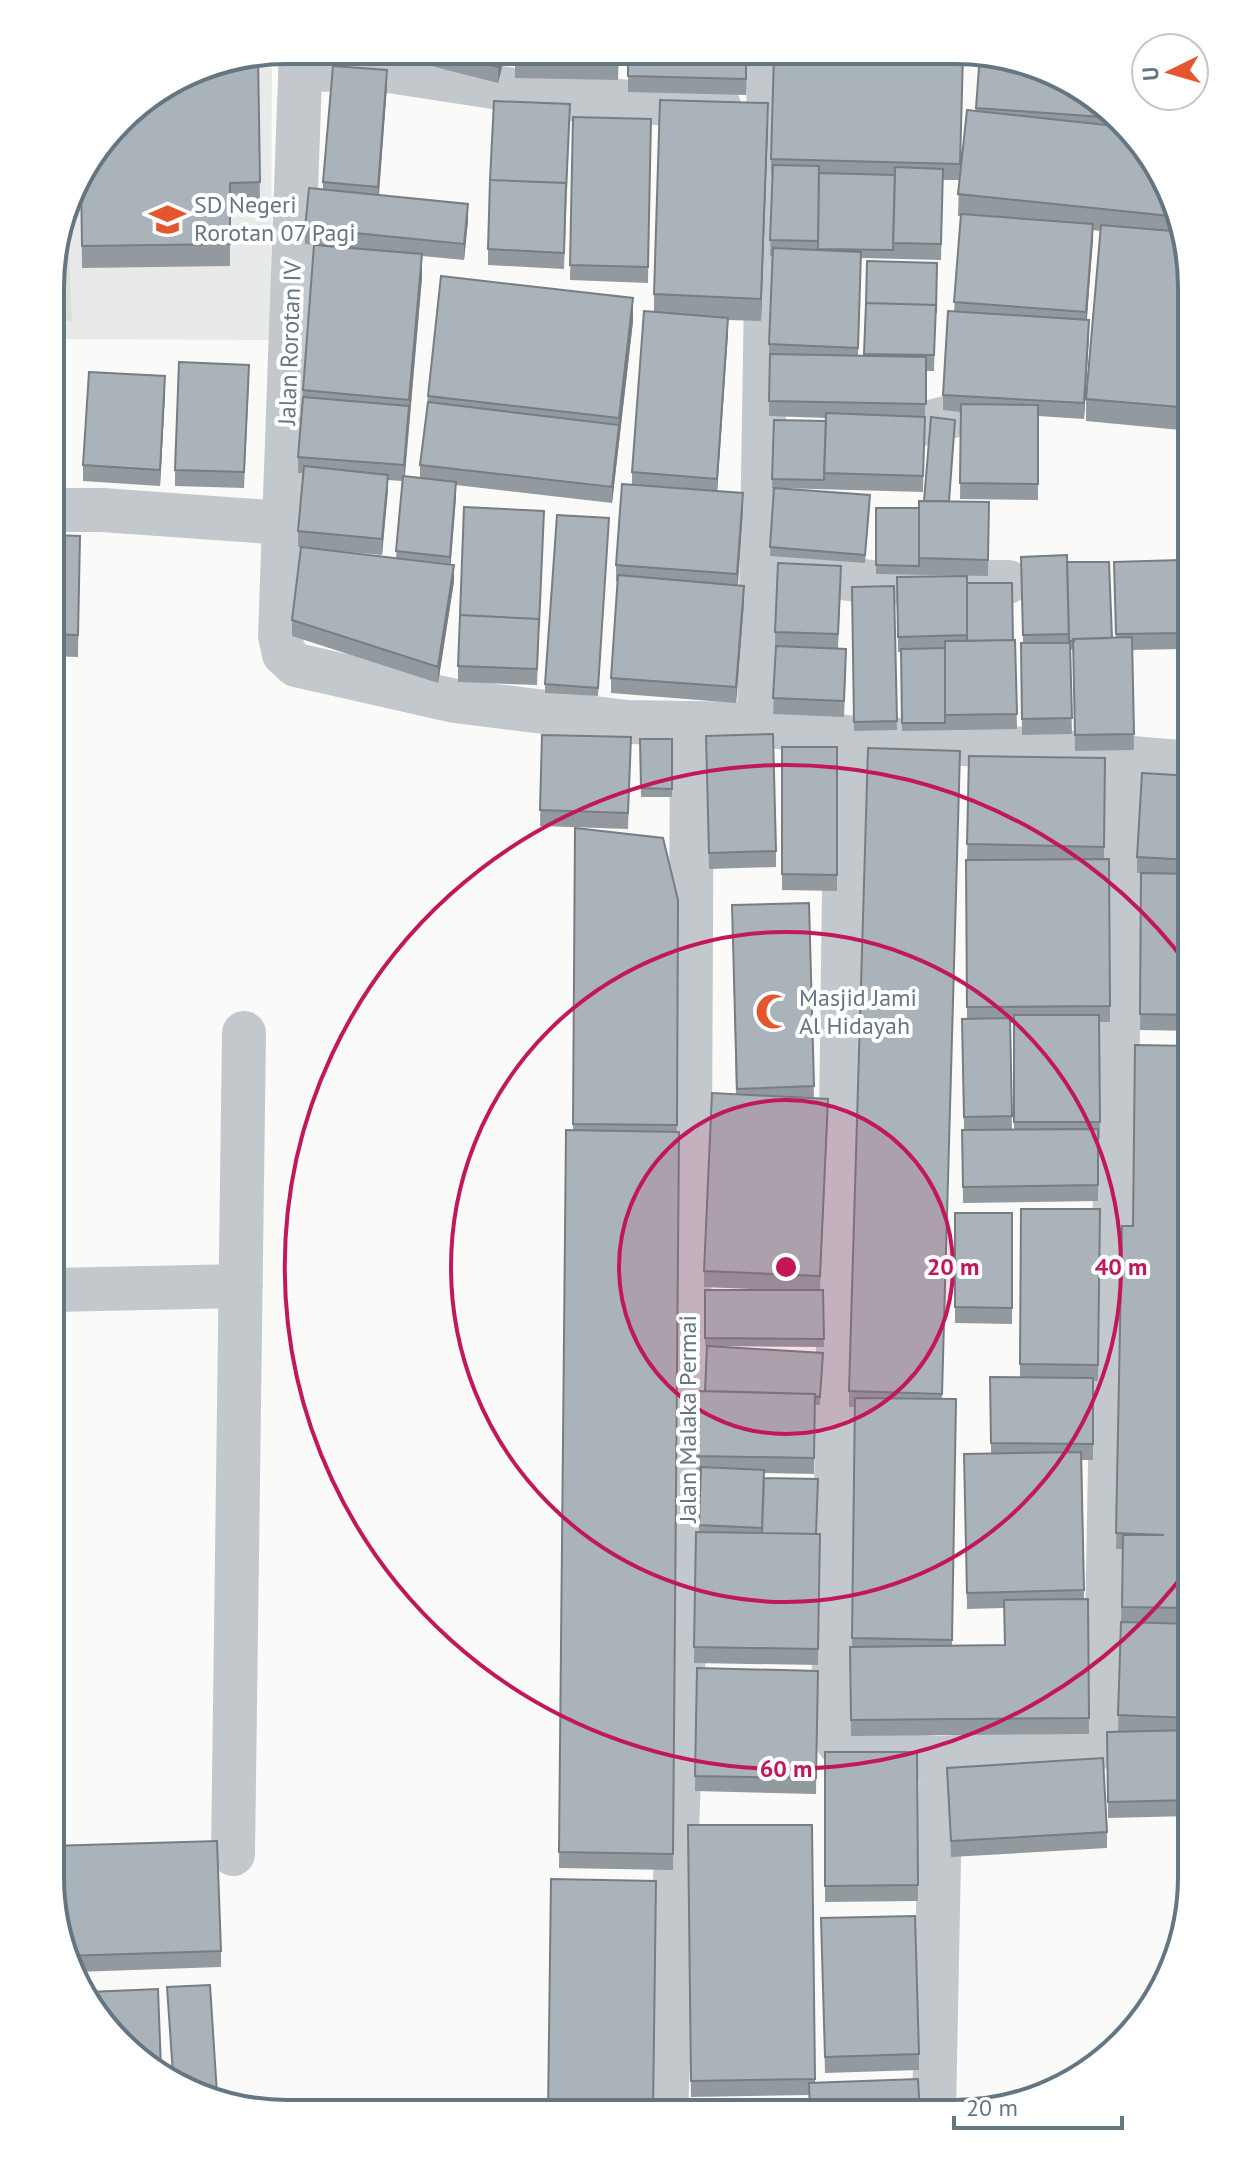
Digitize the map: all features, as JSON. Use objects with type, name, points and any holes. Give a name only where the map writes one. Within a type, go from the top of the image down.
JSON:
[{"type":"street","name":"Jalan Rorotan IV","points":[[301,64],[280,636],[284,654],[296,665],[455,701],[627,722],[692,723]]},
{"type":"street","points":[[334,64],[573,99],[769,108]]},
{"type":"street","points":[[759,724],[769,108],[767,64]]},
{"type":"street","points":[[762,423],[923,424],[953,416]]},
{"type":"street","points":[[64,510],[284,523]]},
{"type":"street","points":[[760,567],[879,583],[1008,582]]},
{"type":"street","points":[[692,723],[759,724],[846,737],[1178,762]]},
{"type":"street","name":"Jalan Malaka Permai","points":[[667,2100],[688,1545],[692,723]]},
{"type":"street","points":[[846,737],[833,1729],[841,1748],[852,1754],[941,1758],[1093,1749],[1098,1748],[1105,1734],[1123,758]]},
{"type":"street","points":[[233,1854],[244,1033]]},
{"type":"street","points":[[1119,1045],[1163,1049]]},
{"type":"street","points":[[64,1290],[241,1286]]},
{"type":"street","points":[[934,2100],[941,1758]]},
{"type":"shaded area","name":"SD Negeri Rorotan 07 Pagi","points":[[272,65],[271,340],[64,339],[66,258],[72,229],[94,175],[116,144],[155,108],[188,87],[229,72]]},
{"type":"shaded area","points":[[69,245],[72,321],[64,321]]},
{"type":"building","points":[[628,64],[746,64],[746,79],[628,76]]},
{"type":"building","points":[[774,64],[963,64],[960,164],[771,159]]},
{"type":"building","points":[[979,65],[1027,76],[1054,87],[1099,117],[976,108]]},
{"type":"building","points":[[258,66],[260,182],[230,183],[230,244],[82,246],[81,201],[94,175],[119,140],[151,110],[188,87],[215,76]]},
{"type":"building","points":[[333,66],[387,70],[378,187],[323,182]]},
{"type":"building","points":[[660,100],[768,103],[761,299],[654,294]]},
{"type":"building","points":[[494,101],[570,104],[566,191],[566,183],[490,180]]},
{"type":"building","points":[[967,110],[1108,125],[1140,163],[1166,216],[958,194]]},
{"type":"building","points":[[573,117],[651,119],[648,267],[570,265]]},
{"type":"building","points":[[773,165],[819,166],[818,241],[770,240]]},
{"type":"building","points":[[895,167],[943,169],[941,244],[893,243]]},
{"type":"building","points":[[819,173],[895,175],[893,250],[818,249]]},
{"type":"building","points":[[490,180],[566,183],[564,253],[488,249]]},
{"type":"building","points":[[309,188],[468,204],[464,244],[305,228]]},
{"type":"building","points":[[961,214],[1093,224],[1086,312],[954,302]]},
{"type":"building","points":[[1101,225],[1171,231],[1178,287],[1178,407],[1086,399]]},
{"type":"building","points":[[314,245],[422,254],[409,400],[303,390]]},
{"type":"building","points":[[773,248],[861,252],[858,348],[769,344]]},
{"type":"building","points":[[867,261],[937,263],[936,313],[936,305],[866,303]]},
{"type":"building","points":[[441,276],[633,298],[619,418],[428,396]]},
{"type":"building","points":[[866,303],[936,305],[934,355],[864,354]]},
{"type":"building","points":[[644,311],[728,318],[717,479],[632,472]]},
{"type":"building","points":[[948,311],[1089,320],[1084,403],[943,395]]},
{"type":"building","points":[[770,354],[926,357],[926,404],[769,401]]},
{"type":"building","points":[[179,362],[249,365],[244,472],[175,470]]},
{"type":"building","points":[[89,372],[165,376],[160,470],[83,465]]},
{"type":"building","points":[[303,397],[409,406],[404,465],[298,457]]},
{"type":"building","points":[[428,402],[619,425],[612,487],[420,465]]},
{"type":"building","points":[[961,404],[1038,405],[1038,484],[960,483]]},
{"type":"building","points":[[826,413],[925,417],[923,476],[824,473]]},
{"type":"building","points":[[931,417],[955,420],[949,501],[924,501]]},
{"type":"building","points":[[774,420],[826,421],[824,480],[772,479]]},
{"type":"building","points":[[304,466],[388,475],[382,539],[298,531]]},
{"type":"building","points":[[403,476],[456,482],[450,557],[396,551]]},
{"type":"building","points":[[622,484],[743,493],[737,574],[616,565]]},
{"type":"building","points":[[774,488],[870,495],[865,555],[770,547]]},
{"type":"building","points":[[919,501],[989,502],[988,560],[919,558]]},
{"type":"building","points":[[464,507],[544,511],[539,626],[539,619],[460,615]]},
{"type":"building","points":[[876,508],[919,508],[919,566],[876,565]]},
{"type":"building","points":[[557,515],[609,518],[598,688],[545,684]]},
{"type":"building","points":[[64,535],[80,536],[78,635],[64,634]]},
{"type":"building","points":[[301,547],[454,565],[438,667],[292,620]]},
{"type":"building","points":[[1067,555],[1069,634],[1023,635],[1021,557]]},
{"type":"building","points":[[1178,560],[1178,633],[1116,634],[1114,562]]},
{"type":"building","points":[[1067,562],[1109,562],[1112,638],[1069,641]]},
{"type":"building","points":[[778,563],[841,566],[838,634],[775,632]]},
{"type":"building","points":[[618,575],[744,586],[736,687],[611,678]]},
{"type":"building","points":[[967,576],[967,635],[898,637],[897,577]]},
{"type":"building","points":[[967,583],[1012,583],[1013,640],[967,641]]},
{"type":"building","points":[[894,586],[897,721],[854,722],[852,587]]},
{"type":"building","points":[[460,615],[539,619],[537,669],[458,666]]},
{"type":"building","points":[[1132,637],[1134,734],[1075,735],[1073,639]]},
{"type":"building","points":[[1015,640],[1017,714],[945,715],[945,641]]},
{"type":"building","points":[[1021,643],[1070,643],[1072,718],[1022,719]]},
{"type":"building","points":[[776,646],[846,649],[844,701],[773,698]]},
{"type":"building","points":[[945,648],[945,723],[902,723],[901,649]]},
{"type":"building","points":[[773,734],[776,851],[709,853],[706,736]]},
{"type":"building","points":[[542,735],[631,737],[628,813],[540,810]]},
{"type":"building","points":[[640,739],[672,739],[672,789],[641,788]]},
{"type":"building","points":[[782,747],[837,747],[837,875],[782,874]]},
{"type":"building","points":[[868,748],[960,751],[942,1394],[849,1391]]},
{"type":"building","points":[[969,756],[1105,758],[1104,847],[967,844]]},
{"type":"building","points":[[1142,773],[1178,775],[1178,859],[1137,857]]},
{"type":"building","points":[[575,828],[663,838],[678,900],[677,1125],[573,1124]]},
{"type":"building","points":[[1109,859],[1110,1006],[967,1007],[966,860]]},
{"type":"building","points":[[1141,873],[1178,874],[1178,1015],[1140,1014]]},
{"type":"building","name":"Masjid Jami Al Hidayah","points":[[809,903],[814,1086],[737,1089],[732,905]]},
{"type":"building","points":[[1014,1015],[1099,1015],[1100,1122],[1014,1122]]},
{"type":"building","points":[[1010,1018],[1012,1116],[964,1117],[962,1019]]},
{"type":"building","points":[[1135,1045],[1178,1046],[1178,1608],[1122,1607],[1123,1535],[1164,1535],[1116,1533],[1122,1226],[1133,1226]]},
{"type":"building","points":[[712,1093],[828,1099],[820,1276],[704,1271]]},
{"type":"building","points":[[1098,1129],[1098,1185],[963,1187],[962,1130]]},
{"type":"building","points":[[566,1130],[679,1132],[673,1854],[559,1852]]},
{"type":"building","points":[[1021,1209],[1100,1209],[1098,1365],[1020,1364]]},
{"type":"building","points":[[955,1213],[1012,1213],[1012,1308],[955,1307]]},
{"type":"building","points":[[705,1290],[823,1290],[824,1339],[705,1338]]},
{"type":"building","points":[[707,1346],[823,1353],[820,1397],[815,1394],[705,1391]]},
{"type":"building","points":[[990,1377],[1093,1378],[1093,1444],[991,1443]]},
{"type":"building","points":[[697,1391],[815,1394],[814,1458],[696,1456]]},
{"type":"building","points":[[855,1398],[956,1399],[952,1640],[852,1638]]},
{"type":"building","points":[[1081,1452],[1084,1590],[967,1593],[964,1454]]},
{"type":"building","points":[[701,1467],[764,1470],[762,1528],[699,1525]]},
{"type":"building","points":[[764,1478],[818,1479],[816,1534],[762,1533]]},
{"type":"building","points":[[696,1532],[820,1534],[818,1649],[694,1647]]},
{"type":"building","points":[[1088,1599],[1089,1718],[851,1720],[850,1647],[1005,1645],[1004,1600]]},
{"type":"building","points":[[1121,1622],[1178,1624],[1178,1717],[1118,1715]]},
{"type":"building","points":[[697,1668],[818,1671],[816,1778],[695,1776]]},
{"type":"building","points":[[1178,1730],[1178,1800],[1108,1802],[1107,1732]]},
{"type":"building","points":[[825,1752],[917,1752],[918,1885],[825,1886]]},
{"type":"building","points":[[1103,1758],[1107,1832],[951,1841],[947,1768]]},
{"type":"building","points":[[688,1825],[812,1825],[815,2079],[691,2081]]},
{"type":"building","points":[[217,1841],[221,1951],[79,1956],[68,1921],[64,1892],[64,1846]]},
{"type":"building","points":[[551,1879],[656,1881],[653,2100],[548,2100]]},
{"type":"building","points":[[915,1916],[919,2054],[825,2057],[821,1918]]},
{"type":"building","points":[[210,1985],[217,2088],[173,2068],[167,1987]]},
{"type":"building","points":[[158,1989],[161,2060],[119,2024],[96,1992]]},
{"type":"building","points":[[918,2079],[919,2100],[810,2100],[809,2083]]},
{"type":"place","name":"SD Negeri Rorotan 07 Pagi","points":[[168,219]]},
{"type":"place","name":"Masjid Jami Al Hidayah","points":[[773,1012]]}]
